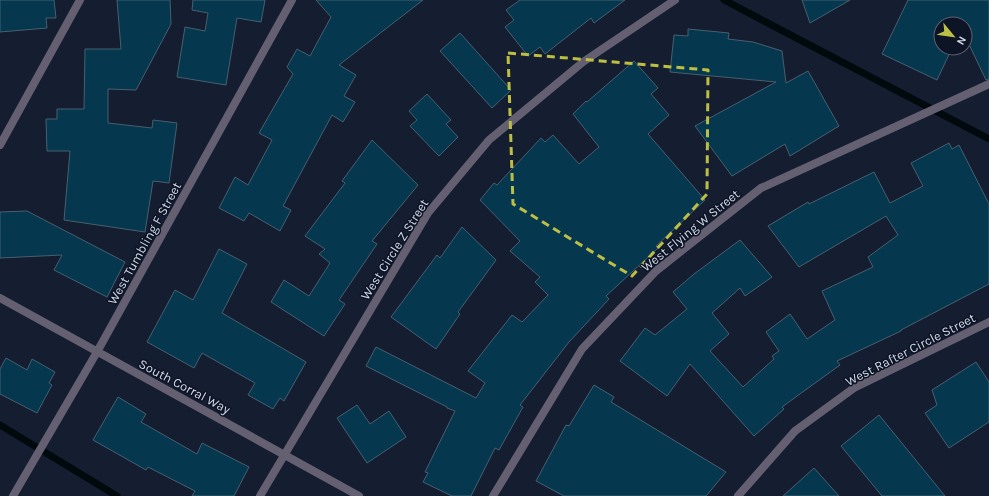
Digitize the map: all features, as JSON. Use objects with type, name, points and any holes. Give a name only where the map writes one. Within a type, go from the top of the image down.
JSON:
[{"type":"street","points":[[0,145],[80,0]]},
{"type":"street","name":"West Tumbling F Street","points":[[13,496],[97,352],[292,0]]},
{"type":"street","name":"West Circle Z Street","points":[[260,496],[428,213],[489,140],[583,62],[675,0]]},
{"type":"street","name":"West Flying W Street","points":[[493,496],[582,349],[656,271],[761,188],[989,84]]},
{"type":"street","name":"South Corral Way","points":[[0,298],[359,496]]},
{"type":"street","name":"West Rafter Circle Street","points":[[738,496],[795,431],[854,388],[989,322]]},
{"type":"highlighted area","points":[[508,53],[708,70],[707,194],[632,276],[513,204]]},
{"type":"building","points":[[0,0],[54,0],[56,18],[46,18],[47,28],[0,32]]},
{"type":"building","points":[[117,0],[170,0],[171,24],[136,90],[108,89],[108,123],[152,128],[153,120],[177,123],[169,183],[153,181],[145,232],[64,220],[70,151],[47,151],[46,119],[57,119],[57,109],[84,109],[85,49],[121,49]]},
{"type":"building","points":[[193,0],[265,0],[261,22],[237,18],[226,85],[177,77],[185,27],[205,31],[208,13],[192,10]]},
{"type":"building","points":[[316,0],[423,0],[339,65],[356,75],[344,96],[355,102],[343,122],[332,115],[283,206],[291,210],[280,231],[249,213],[244,221],[219,208],[235,177],[248,185],[272,140],[259,133],[293,74],[287,67],[297,49],[310,56],[331,17]]},
{"type":"building","points":[[520,0],[625,0],[594,23],[591,18],[545,54],[540,47],[528,56],[505,27],[514,20],[506,10]]},
{"type":"building","points":[[802,0],[850,0],[810,23]]},
{"type":"building","points":[[908,0],[989,0],[989,79],[986,80],[973,53],[973,16],[933,16],[933,56],[948,56],[937,80],[882,54]]},
{"type":"building","points":[[688,29],[729,33],[728,39],[753,42],[782,51],[786,83],[808,71],[839,126],[790,156],[785,144],[732,176],[695,126],[776,82],[670,72],[674,35],[688,36]]},
{"type":"building","points":[[460,33],[511,90],[492,108],[440,51]]},
{"type":"building","points":[[634,61],[658,88],[651,94],[669,115],[648,134],[705,200],[656,246],[658,248],[606,296],[609,299],[569,342],[520,405],[523,407],[499,450],[495,448],[471,496],[452,496],[423,482],[428,473],[425,472],[455,411],[366,366],[376,347],[476,398],[485,383],[468,371],[512,315],[522,322],[548,295],[535,282],[540,277],[510,251],[520,241],[480,200],[494,183],[497,185],[541,138],[545,142],[553,135],[579,164],[599,147],[573,114],[586,101],[587,102]]},
{"type":"building","points":[[427,94],[451,120],[446,124],[458,137],[439,156],[410,126],[417,120],[409,111]]},
{"type":"building","points":[[372,140],[418,185],[372,241],[377,244],[339,300],[345,304],[324,336],[271,302],[284,280],[309,296],[330,263],[319,254],[325,249],[305,236],[345,183],[342,181]]},
{"type":"building","points":[[949,143],[952,149],[959,145],[989,204],[989,284],[901,331],[837,361],[840,365],[782,407],[784,409],[754,436],[690,364],[667,396],[620,361],[645,328],[655,335],[687,309],[673,292],[694,274],[740,240],[772,277],[745,296],[740,288],[712,313],[729,334],[710,351],[743,387],[774,359],[772,356],[779,351],[766,332],[790,314],[807,339],[835,320],[822,291],[873,267],[868,257],[898,235],[886,216],[799,267],[768,226],[808,202],[809,204],[874,172],[890,203],[923,186],[911,163]]},
{"type":"building","points":[[27,211],[125,262],[107,297],[54,270],[62,255],[0,258],[0,212]]},
{"type":"building","points":[[462,227],[496,260],[458,312],[460,314],[436,349],[391,317],[437,255],[440,258]]},
{"type":"building","points":[[219,249],[247,264],[222,313],[306,362],[284,401],[280,398],[273,409],[248,395],[255,383],[202,353],[194,368],[147,342],[175,290],[193,300]]},
{"type":"building","points":[[6,358],[27,370],[32,359],[55,372],[49,383],[52,385],[37,413],[0,394],[0,369]]},
{"type":"building","points":[[976,362],[989,382],[989,422],[949,448],[925,413],[937,405],[932,390]]},
{"type":"building","points":[[594,385],[614,397],[611,402],[726,472],[706,496],[564,496],[536,481],[566,425],[569,426]]},
{"type":"building","points":[[118,397],[146,414],[141,422],[197,454],[202,443],[249,467],[234,496],[192,496],[195,491],[148,467],[146,470],[93,440]]},
{"type":"building","points":[[357,405],[370,424],[389,411],[406,437],[367,463],[337,418]]},
{"type":"building","points":[[879,415],[945,496],[882,496],[841,446]]},
{"type":"building","points":[[814,468],[839,496],[783,496]]},
{"type":"waterway","points":[[724,0],[989,139]]},
{"type":"waterway","points":[[0,425],[117,496]]}]
